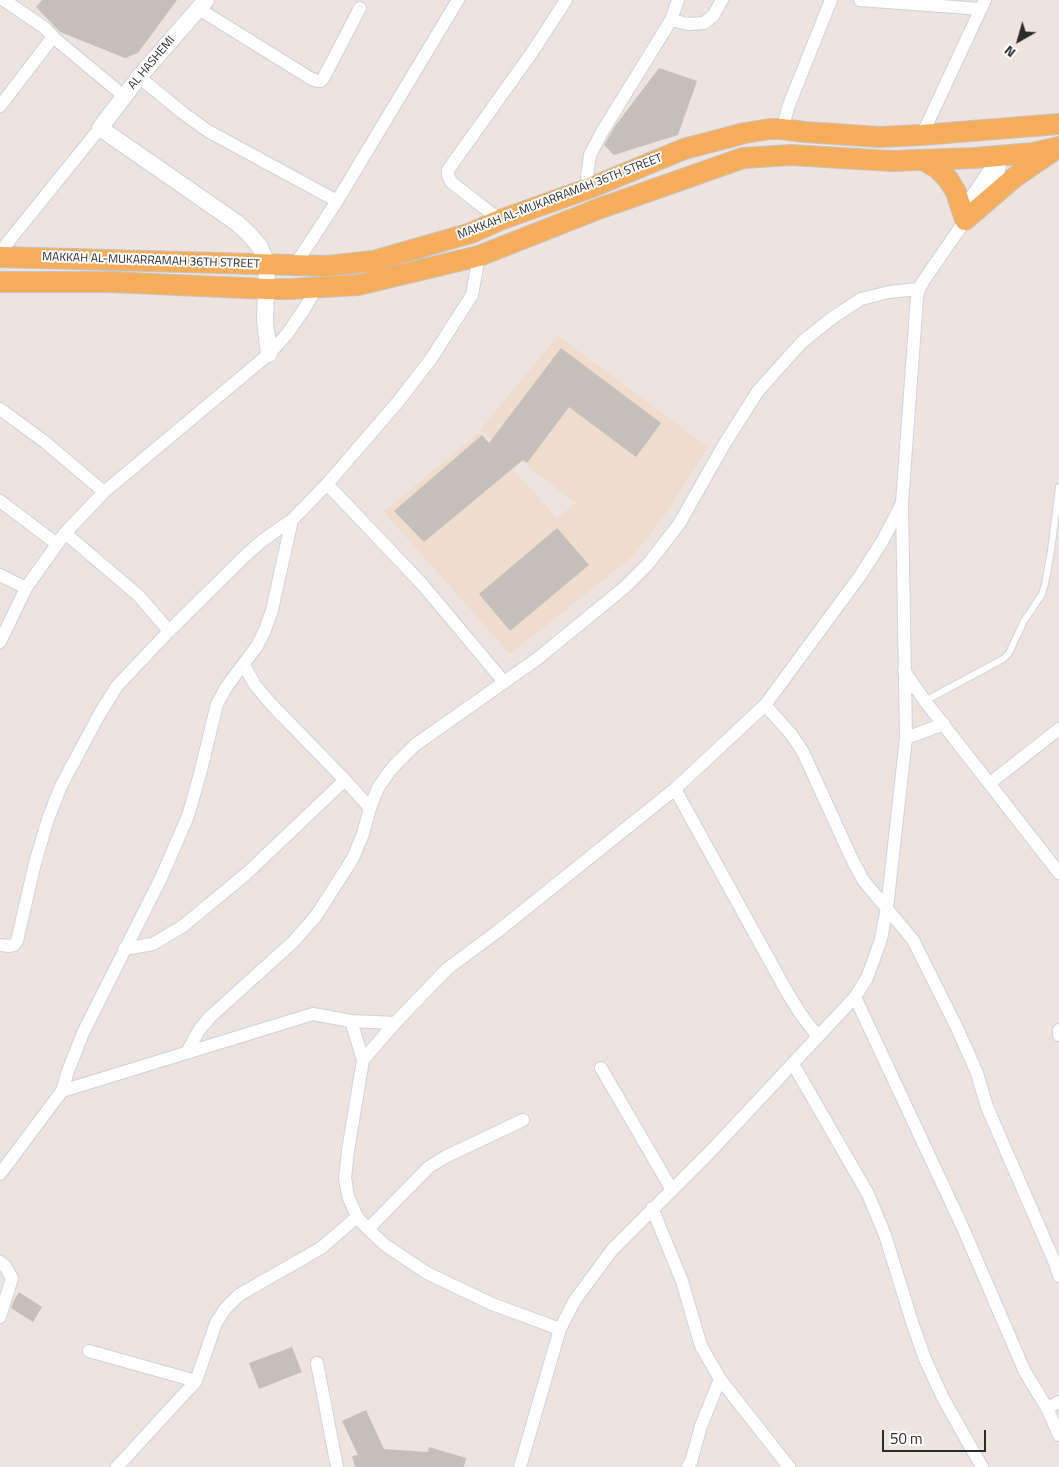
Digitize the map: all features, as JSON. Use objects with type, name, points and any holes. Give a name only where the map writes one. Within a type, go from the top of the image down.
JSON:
[{"type":"main road","name":"MAKKAH AL-MUKARRAMAH 36TH STREET","points":[[0,256],[328,266],[373,261],[471,233],[500,220],[590,188],[684,150],[745,133],[782,129],[879,137],[1059,124]]},
{"type":"main road","points":[[977,131],[990,138],[1000,149],[1002,156]]},
{"type":"main road","name":"MAKKAH AL-MUKARRAMAH 36TH STREET","points":[[0,282],[110,282],[267,289],[358,285],[479,256],[598,210],[743,158],[791,155],[891,161],[974,158],[1033,153],[1058,143]]},
{"type":"main road","points":[[923,160],[948,179],[956,192],[965,220],[1058,143]]},
{"type":"street","points":[[4,0],[45,28],[124,96]]},
{"type":"street","points":[[295,265],[458,0]]},
{"type":"street","points":[[500,220],[451,182],[448,170],[533,51],[566,0]]},
{"type":"street","points":[[590,188],[587,177],[590,155],[602,132],[671,20],[678,0]]},
{"type":"street","points":[[671,20],[688,24],[704,23],[713,16],[722,0]]},
{"type":"street","points":[[782,129],[789,105],[831,0]]},
{"type":"street","points":[[860,0],[983,4],[922,135]]},
{"type":"street","points":[[202,4],[302,73],[317,81],[321,81],[324,77],[360,8]]},
{"type":"street","name":"AL HASHEMI","points":[[100,128],[139,77],[202,4]]},
{"type":"street","points":[[0,106],[53,36]]},
{"type":"street","points":[[139,77],[208,131],[336,201]]},
{"type":"street","points":[[0,252],[100,128],[237,223],[250,234],[260,247],[267,264],[265,321],[269,354]]},
{"type":"street","points":[[520,1467],[560,1329],[575,1300],[593,1274],[612,1250],[672,1190],[855,997],[867,978],[874,959],[881,939],[887,908],[906,738],[902,503],[917,298],[924,280],[965,220],[985,196],[999,170],[1002,156]]},
{"type":"street","points":[[0,945],[14,945],[17,941],[35,863],[48,820],[65,778],[99,715],[118,686],[169,631],[247,554],[263,540],[292,520],[327,484],[397,403],[431,359],[472,295],[479,256]]},
{"type":"street","points":[[0,642],[26,588],[65,533],[104,492],[269,354],[303,312],[328,266]]},
{"type":"street","points":[[187,1052],[199,1030],[210,1017],[293,942],[316,916],[352,858],[363,834],[378,788],[389,772],[415,745],[537,659],[617,593],[648,564],[679,524],[725,443],[758,391],[802,342],[832,318],[861,299],[889,292],[919,289]]},
{"type":"street","points":[[0,409],[45,442],[104,492]]},
{"type":"street","points":[[327,484],[422,584],[504,682]]},
{"type":"street","points":[[0,502],[56,544]]},
{"type":"street","points":[[363,1060],[395,1023],[447,969],[498,931],[675,789],[765,705],[860,576],[884,540],[902,503]]},
{"type":"street","points":[[0,1174],[62,1091],[83,1033],[161,878],[188,816],[216,710],[222,695],[257,646],[272,610],[292,520]]},
{"type":"street","points":[[65,533],[139,596],[169,631]]},
{"type":"street","points":[[0,575],[26,588]]},
{"type":"street","points":[[244,665],[255,685],[271,704],[370,808]]},
{"type":"street","points":[[904,671],[925,701],[1059,873]]},
{"type":"street","points":[[765,705],[791,734],[803,752],[863,880],[913,940],[958,1030],[977,1073],[987,1106],[1057,1262],[1059,1276]]},
{"type":"street","points":[[906,738],[944,724]]},
{"type":"street","points":[[990,783],[1059,729]]},
{"type":"street","points":[[124,949],[153,944],[183,926],[246,874],[345,780]]},
{"type":"street","points":[[675,789],[787,992],[818,1037]]},
{"type":"street","points":[[855,997],[964,1228],[1025,1372],[1047,1408],[1059,1436]]},
{"type":"street","points":[[62,1091],[313,1014],[351,1021],[395,1023]]},
{"type":"street","points":[[351,1021],[363,1060],[345,1178],[348,1196],[357,1217],[385,1244],[427,1273],[492,1304],[560,1329]]},
{"type":"street","points":[[1059,1030],[1059,1035]]},
{"type":"street","points":[[793,1064],[868,1194],[885,1235],[925,1359],[943,1398],[982,1467]]},
{"type":"street","points":[[601,1068],[672,1190]]},
{"type":"street","points":[[368,1229],[429,1167],[445,1157],[523,1120]]},
{"type":"street","points":[[652,1208],[682,1281],[701,1346],[720,1379],[789,1467]]},
{"type":"street","points":[[117,1467],[196,1381],[216,1323],[225,1309],[239,1295],[321,1248],[357,1217]]},
{"type":"street","points":[[0,1262],[5,1266],[12,1278],[0,1317]]},
{"type":"street","points":[[89,1351],[196,1381]]},
{"type":"street","points":[[317,1363],[337,1467]]},
{"type":"street","points":[[688,1467],[720,1379]]},
{"type":"street","points":[[1047,1408],[1059,1402]]},
{"type":"lane","points":[[925,701],[1009,653],[1024,621],[1042,594],[1051,551],[1059,487]]},
{"type":"shaded area","points":[[558,336],[708,447],[664,516],[632,557],[510,654],[384,512],[478,433],[482,435],[557,518],[576,503],[480,430]]},
{"type":"building","points":[[42,0],[177,0],[138,53],[125,58],[60,32],[36,7]]},
{"type":"building","points":[[659,68],[697,81],[678,135],[614,155],[604,145],[615,126]]},
{"type":"building","points":[[561,348],[661,423],[636,457],[569,407],[527,463],[523,460],[424,542],[394,511],[482,435],[489,443]]},
{"type":"building","points":[[557,528],[589,565],[510,631],[479,594]]},
{"type":"building","points":[[19,1292],[42,1307],[33,1322],[11,1308]]},
{"type":"building","points":[[292,1347],[302,1372],[259,1389],[249,1363]]},
{"type":"building","points":[[366,1410],[384,1449],[428,1452],[429,1447],[466,1458],[464,1467],[355,1467],[352,1456],[358,1455],[342,1421]]}]
